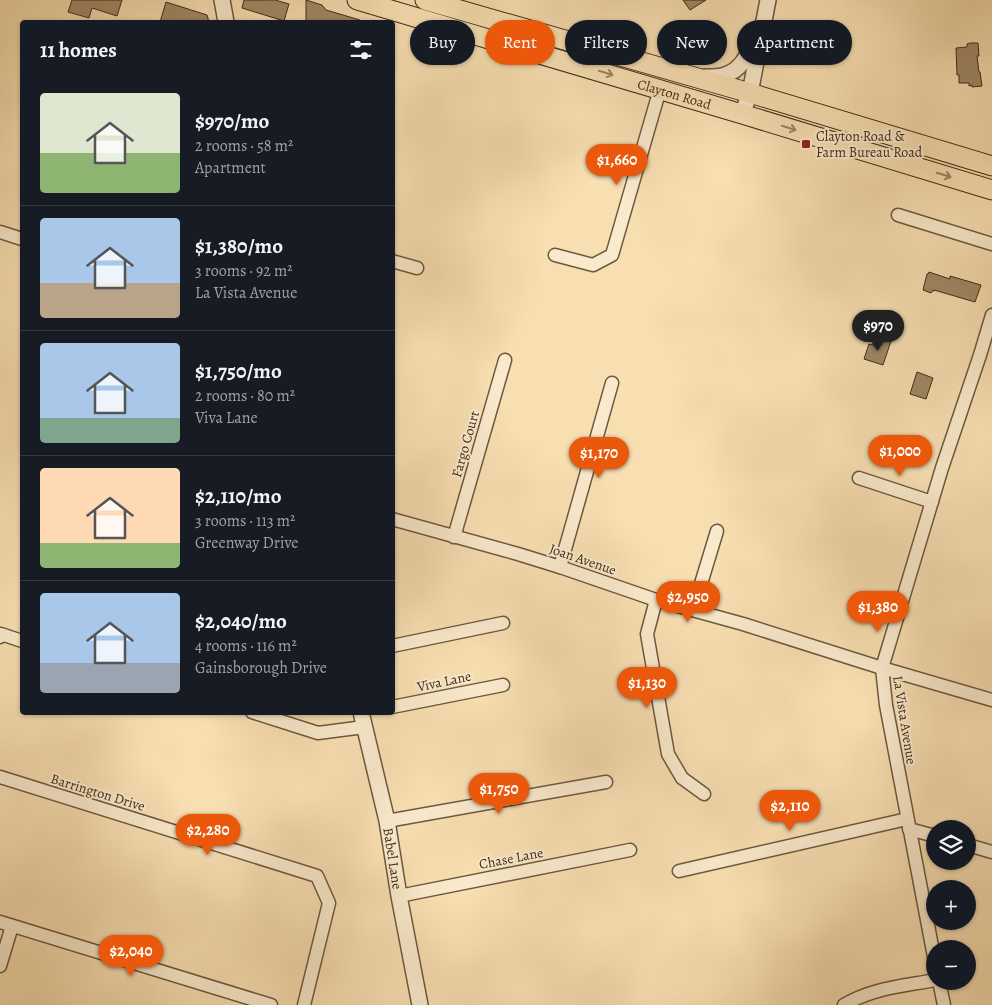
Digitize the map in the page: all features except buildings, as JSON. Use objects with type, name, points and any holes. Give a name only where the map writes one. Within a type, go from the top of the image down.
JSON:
[{"type":"main road","name":"Clayton Road","points":[[358,0],[992,190]]},
{"type":"main road","name":"Clayton Road","points":[[425,0],[750,93],[992,166]]},
{"type":"street","points":[[222,0],[226,20]]},
{"type":"street","points":[[742,114],[750,93],[768,0]]},
{"type":"street","points":[[696,78],[724,76],[738,69],[749,52],[765,17]]},
{"type":"street","points":[[555,256],[593,265],[612,255],[660,89]]},
{"type":"street","points":[[898,215],[992,244]]},
{"type":"street","points":[[0,232],[20,238]]},
{"type":"street","points":[[395,262],[417,268]]},
{"type":"street","name":"La Vista Avenue","points":[[931,940],[886,705],[882,668],[932,502],[992,315]]},
{"type":"street","name":"Fargo Court","points":[[454,537],[505,360]]},
{"type":"street","points":[[560,567],[612,383]]},
{"type":"street","points":[[859,478],[932,502]]},
{"type":"street","name":"Joan Avenue","points":[[395,520],[518,554],[656,600],[743,624],[882,668],[992,700]]},
{"type":"street","points":[[693,610],[717,531]]},
{"type":"street","points":[[656,600],[647,634],[668,754],[682,778],[704,794]]},
{"type":"street","points":[[395,645],[503,623]]},
{"type":"street","points":[[0,636],[20,641]]},
{"type":"street","name":"Viva Lane","points":[[395,706],[502,685]]},
{"type":"street","points":[[261,715],[318,733],[363,717]]},
{"type":"street","name":"Babel Lane","points":[[363,717],[387,821],[420,1005]]},
{"type":"street","name":"Barrington Drive","points":[[0,777],[317,876],[329,903],[304,1005]]},
{"type":"street","points":[[387,821],[606,782]]},
{"type":"street","points":[[679,871],[908,824],[926,832]]},
{"type":"street","points":[[976,847],[992,852]]},
{"type":"street","name":"Chase Lane","points":[[399,896],[630,850]]},
{"type":"street","points":[[0,966],[6,924],[271,1005]]},
{"type":"street","points":[[844,1005],[857,997],[877,990],[926,982]]},
{"type":"street","points":[[941,990],[944,1005]]},
{"type":"place","name":"Clayton Road & Farm Bureau Road","points":[[806,144]]}]
